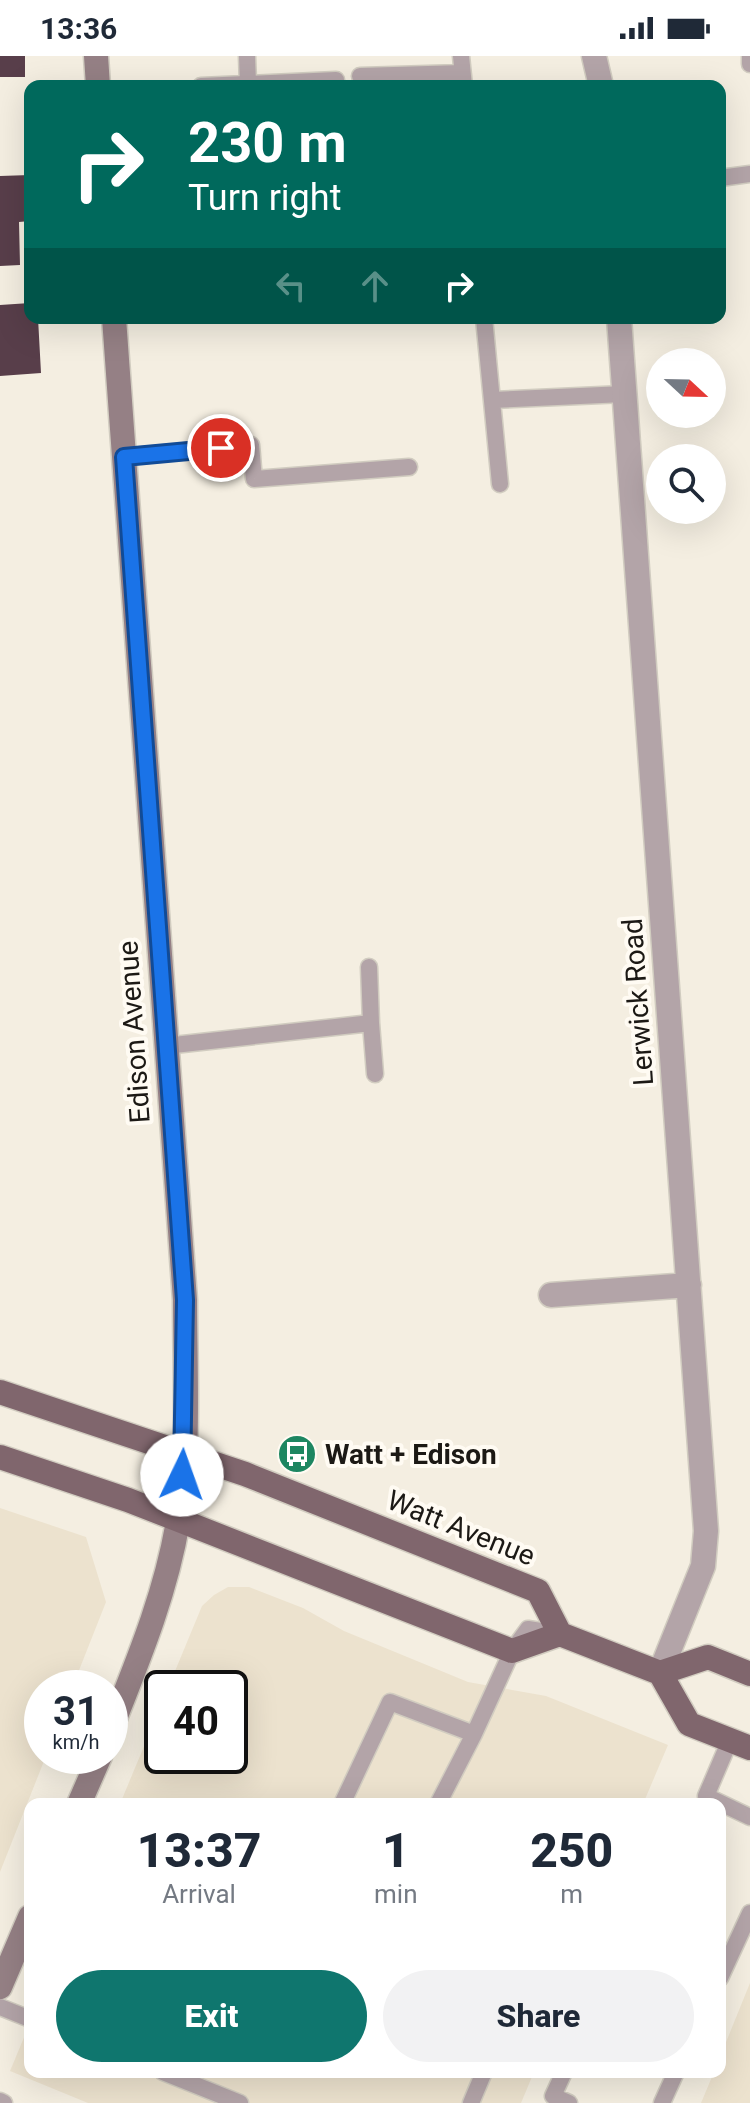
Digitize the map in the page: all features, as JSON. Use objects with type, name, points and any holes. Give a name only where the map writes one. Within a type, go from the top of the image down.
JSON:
[{"type":"main road","name":"Watt Avenue","points":[[0,1392],[245,1474],[538,1591],[560,1634]]},
{"type":"main road","points":[[0,1457],[179,1520],[512,1651],[560,1634],[660,1673],[689,1724],[740,1744]]},
{"type":"main road","points":[[660,1673],[708,1657],[750,1674]]},
{"type":"street","points":[[96,56],[98,80]]},
{"type":"street","points":[[594,56],[600,80]]},
{"type":"street","name":"Edison Avenue","points":[[114,324],[185,1300],[184,1453],[179,1520],[166,1576],[128,1686]]},
{"type":"street","name":"Lerwick Road","points":[[619,324],[706,1531],[703,1566],[660,1673]]},
{"type":"street","points":[[551,1295],[689,1285]]},
{"type":"street","points":[[82,1798],[92,1774]]},
{"type":"street","points":[[3,1973],[24,1929]]},
{"type":"lane","points":[[247,56],[248,80]]},
{"type":"lane","points":[[750,56],[750,64]]},
{"type":"lane","points":[[360,76],[462,72]]},
{"type":"lane","points":[[726,177],[750,174]]},
{"type":"lane","points":[[485,324],[500,484]]},
{"type":"lane","points":[[492,400],[624,394]]},
{"type":"lane","points":[[124,457],[251,445],[254,479],[409,467]]},
{"type":"lane","points":[[369,967],[375,1074]]},
{"type":"lane","points":[[165,1046],[371,1023]]},
{"type":"lane","points":[[441,1798],[512,1651]]},
{"type":"lane","points":[[345,1798],[390,1702],[474,1734]]},
{"type":"lane","points":[[710,1798],[706,1796],[740,1744]]},
{"type":"lane","points":[[726,1806],[750,1817]]},
{"type":"lane","points":[[726,1965],[750,1913]]},
{"type":"lane","points":[[0,2007],[24,2017]]},
{"type":"lane","points":[[178,2078],[240,2103]]},
{"type":"lane","points":[[471,2103],[481,2078]]},
{"type":"lane","points":[[561,2078],[553,2096],[569,2103]]},
{"type":"lane","points":[[662,2103],[673,2078]]},
{"type":"shaded area","points":[[0,1508],[86,1537],[106,1602],[79,1670],[24,1670],[24,1774],[39,1774],[29,1798],[24,1798],[24,1811],[0,1872]]},
{"type":"shaded area","points":[[228,1587],[249,1587],[303,1608],[344,1631],[468,1682],[546,1696],[668,1745],[646,1798],[122,1798],[144,1746],[144,1774],[248,1774],[248,1670],[175,1670],[202,1606]]},
{"type":"shaded area","points":[[750,1983],[750,2103],[701,2103],[711,2078],[726,2078],[726,2042]]},
{"type":"shaded area","points":[[24,2037],[24,2077],[10,2071]]},
{"type":"shaded area","points":[[27,2078],[531,2078],[521,2103],[88,2103]]},
{"type":"building","points":[[0,56],[25,56],[25,77],[0,77]]},
{"type":"building","points":[[24,175],[24,222],[19,222],[20,265],[0,266],[0,176]]},
{"type":"building","points":[[24,303],[24,324],[38,324],[41,373],[0,376],[0,305]]},
{"type":"place","name":"Watt + Edison","points":[[297,1454]]},
{"type":"route","points":[[182,1475],[185,1300],[124,457],[221,448]]}]
